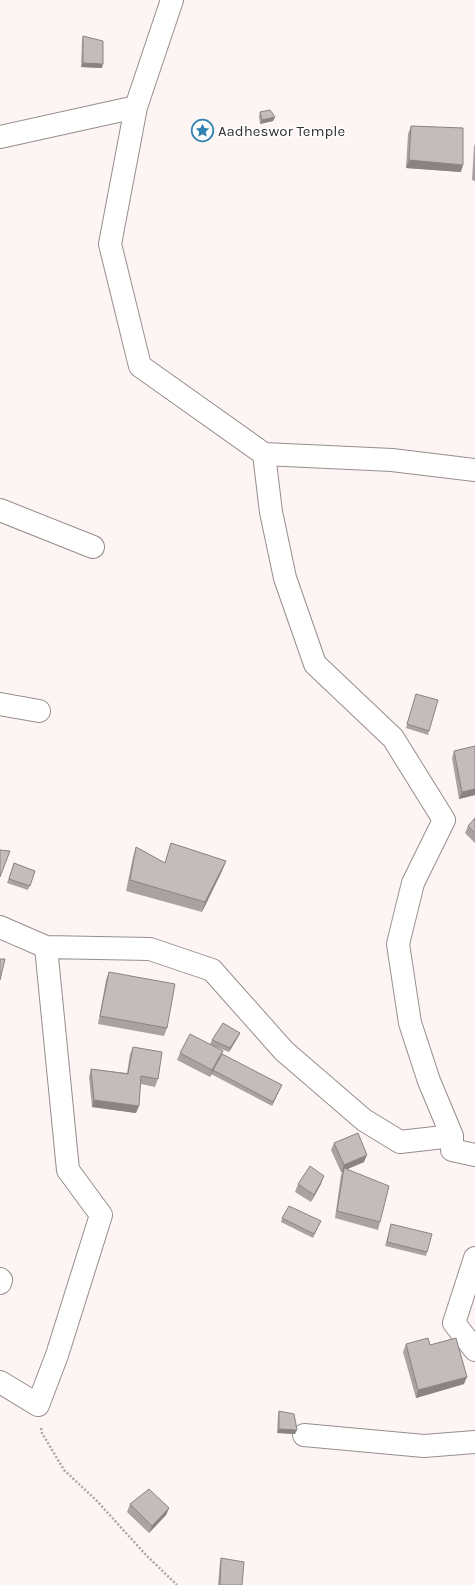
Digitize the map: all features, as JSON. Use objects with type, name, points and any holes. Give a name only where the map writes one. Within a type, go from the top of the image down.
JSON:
[{"type":"street","points":[[172,0],[136,108],[110,244],[140,366],[264,454],[392,460],[475,470]]},
{"type":"street","points":[[0,137],[136,108]]},
{"type":"street","points":[[264,454],[270,512],[285,578],[315,664],[393,738],[444,820],[413,883],[398,944],[410,1023],[429,1082],[452,1136],[452,1150],[475,1155]]},
{"type":"street","points":[[0,510],[93,547]]},
{"type":"street","points":[[0,704],[39,711]]},
{"type":"street","points":[[0,927],[46,947],[150,949],[212,970],[284,1051],[364,1120],[400,1142],[452,1136]]},
{"type":"street","points":[[0,1382],[38,1405],[57,1355],[101,1215],[68,1170],[46,947]]},
{"type":"street","points":[[475,1258],[454,1323],[475,1350]]},
{"type":"street","points":[[0,1279],[0,1284]]},
{"type":"street","points":[[304,1435],[424,1446],[475,1442]]},
{"type":"path","points":[[38,1405],[42,1433],[64,1470],[97,1501],[146,1555],[177,1585]]},
{"type":"building","points":[[83,36],[103,41],[103,64],[83,63]]},
{"type":"building","points":[[270,110],[275,117],[262,120],[260,112]]},
{"type":"building","points":[[411,126],[463,128],[463,165],[409,160]]},
{"type":"building","points":[[416,694],[438,700],[429,731],[407,724]]},
{"type":"building","points":[[475,746],[475,789],[462,792],[454,751]]},
{"type":"building","points":[[475,818],[475,833],[468,826]]},
{"type":"building","points":[[171,843],[226,861],[205,902],[130,880],[136,847],[165,863]]},
{"type":"building","points":[[0,850],[10,851],[0,877]]},
{"type":"building","points":[[14,863],[35,871],[30,886],[9,879]]},
{"type":"building","points":[[0,959],[5,959],[0,980]]},
{"type":"building","points":[[109,972],[175,984],[167,1028],[100,1016]]},
{"type":"building","points":[[223,1023],[240,1033],[230,1048],[212,1040]]},
{"type":"building","points":[[190,1034],[223,1051],[212,1070],[180,1053]]},
{"type":"building","points":[[133,1047],[162,1052],[158,1079],[141,1076],[139,1106],[94,1100],[91,1069],[128,1074]]},
{"type":"building","points":[[222,1054],[282,1085],[273,1102],[213,1070]]},
{"type":"building","points":[[358,1133],[367,1155],[344,1165],[334,1143]]},
{"type":"building","points":[[310,1166],[324,1176],[314,1195],[298,1184]]},
{"type":"building","points":[[344,1168],[389,1186],[380,1222],[337,1211]]},
{"type":"building","points":[[289,1206],[321,1221],[314,1234],[282,1218]]},
{"type":"building","points":[[391,1224],[432,1234],[427,1252],[387,1242]]},
{"type":"building","points":[[428,1338],[430,1345],[456,1338],[467,1377],[418,1390],[406,1344]]},
{"type":"building","points":[[279,1411],[294,1414],[297,1430],[279,1429]]},
{"type":"building","points":[[149,1489],[169,1508],[152,1526],[130,1504]]},
{"type":"building","points":[[221,1558],[244,1562],[242,1585],[220,1585]]},
{"type":"place","name":"Aadheswor Temple","points":[[203,131]]}]
